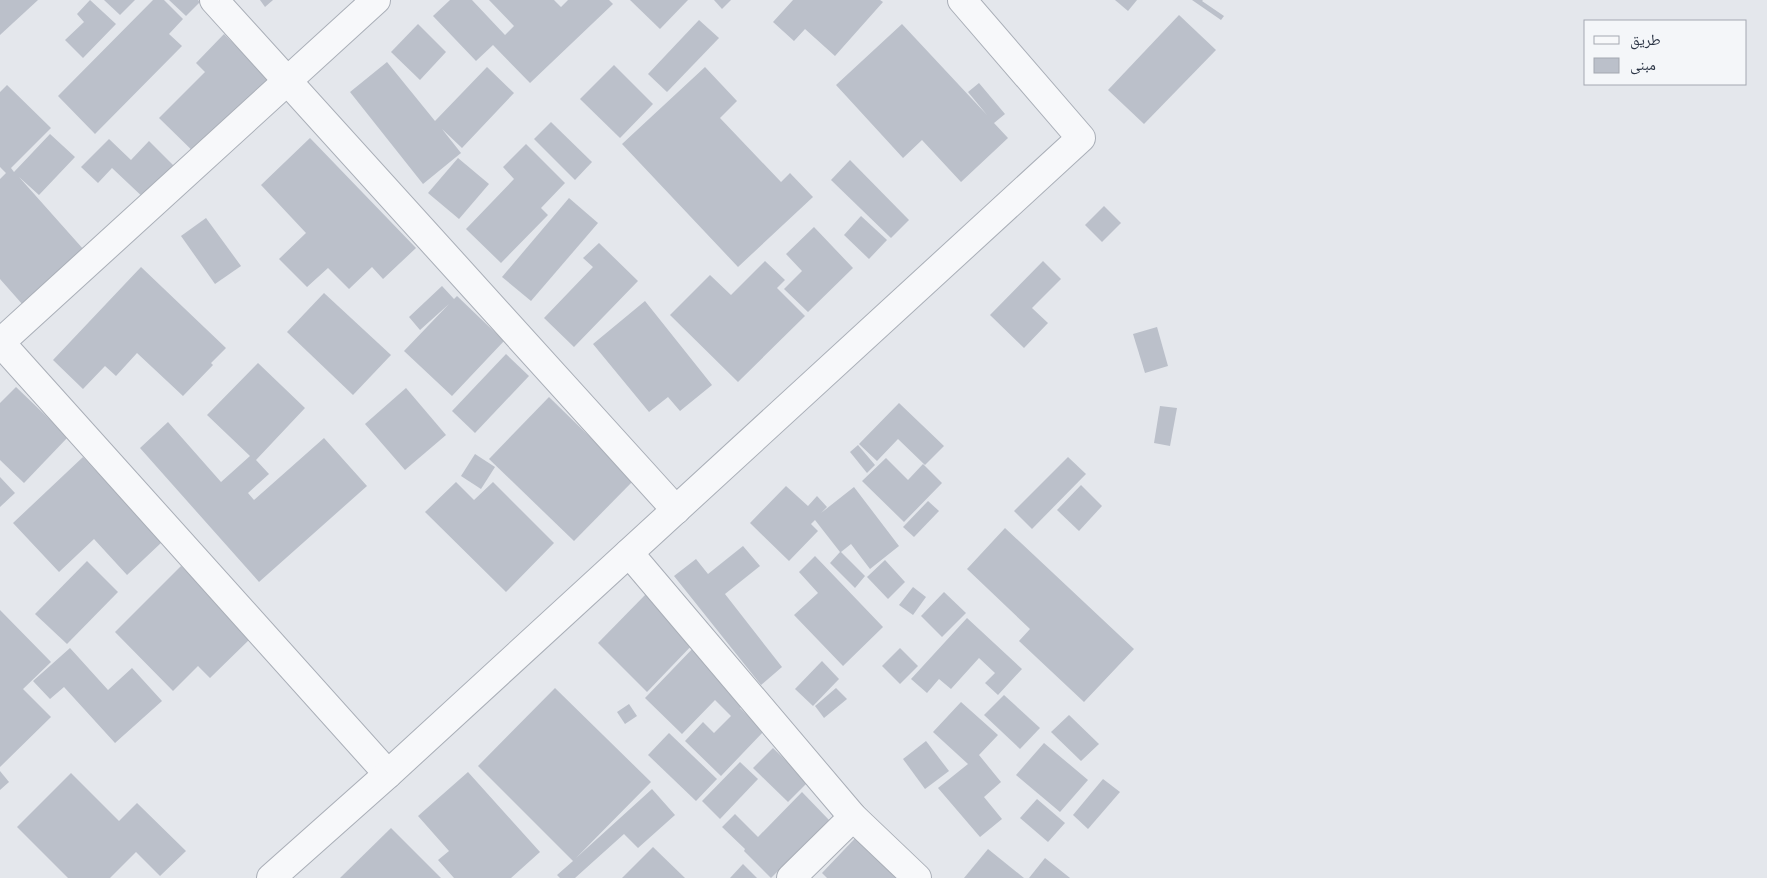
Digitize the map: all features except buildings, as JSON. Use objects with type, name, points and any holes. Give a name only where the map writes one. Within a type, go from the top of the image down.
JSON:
[{"type":"street","points":[[214,0],[676,510]]},
{"type":"street","points":[[376,0],[0,343],[388,774]]},
{"type":"street","points":[[271,878],[388,774],[1082,138],[962,0]]},
{"type":"street","points":[[629,553],[853,817],[917,878]]},
{"type":"street","points":[[792,878],[853,817]]}]
